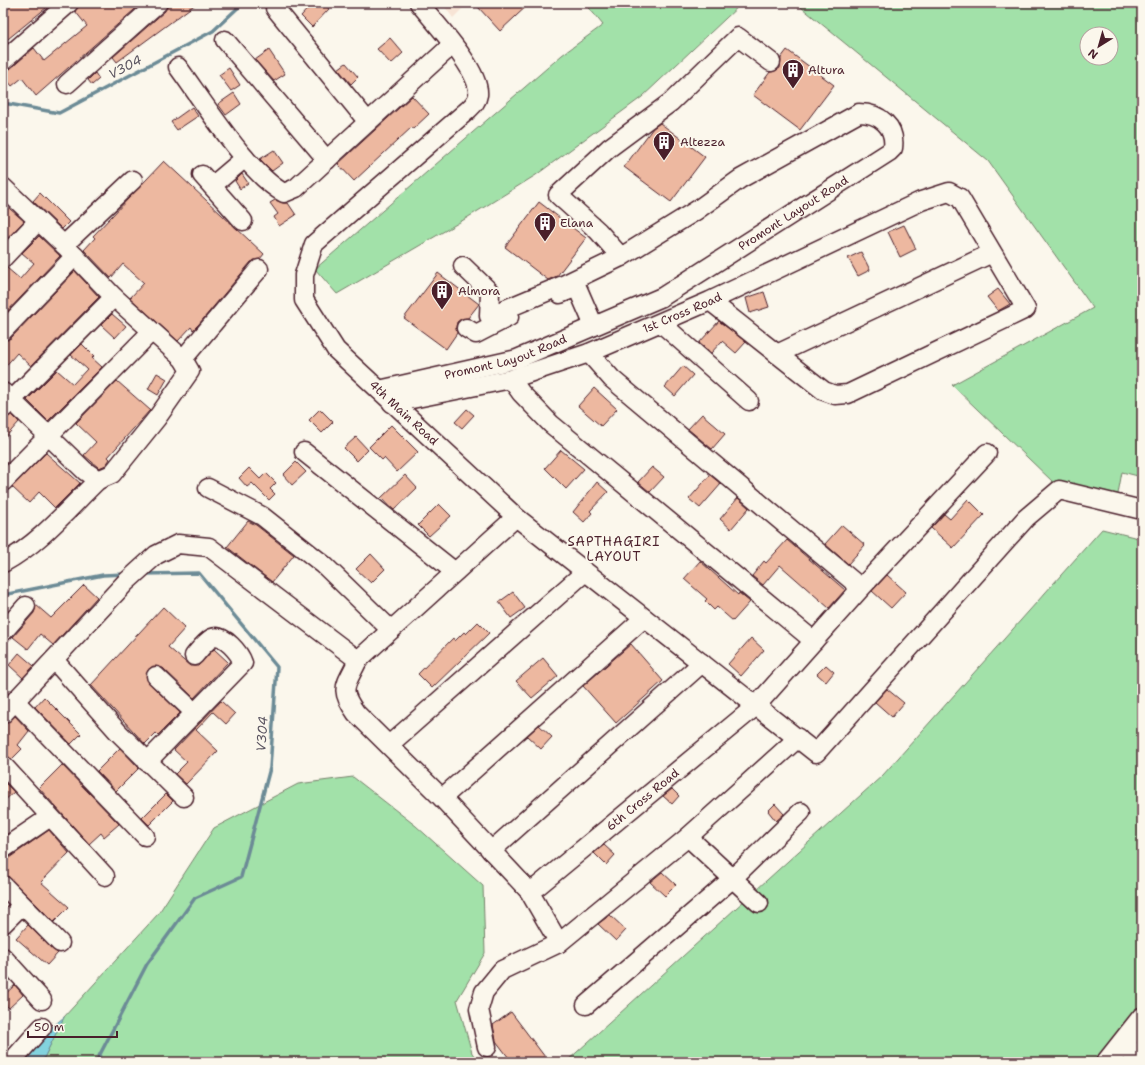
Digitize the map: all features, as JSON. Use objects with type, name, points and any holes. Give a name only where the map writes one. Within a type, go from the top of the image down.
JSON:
[{"type":"highway","points":[[1108,1062],[1142,1019]]},
{"type":"highway","points":[[1135,1062],[1142,1053]]},
{"type":"street","points":[[3,61],[69,3]]},
{"type":"street","points":[[67,84],[158,3]]},
{"type":"street","points":[[178,67],[245,158],[274,188],[284,193],[296,188],[452,45],[419,3]]},
{"type":"street","points":[[275,8],[368,122]]},
{"type":"street","points":[[622,257],[598,231],[558,195],[608,148],[671,102],[738,37],[771,62]]},
{"type":"street","points":[[226,40],[327,160]]},
{"type":"street","name":"4th Main Road","points":[[452,45],[468,65],[475,79],[478,96],[474,104],[314,244],[304,275],[304,300],[336,350],[516,517],[816,753],[1026,518],[1059,490],[1142,510]]},
{"type":"street","name":"Promont Layout Road","points":[[379,390],[517,359],[662,297],[889,152],[893,148],[893,134],[884,121],[876,115],[859,113],[740,179],[697,210],[622,257],[563,286],[489,316],[490,292],[463,266]]},
{"type":"street","points":[[243,220],[207,181],[245,158]]},
{"type":"street","points":[[3,331],[69,251],[133,180]]},
{"type":"street","points":[[3,187],[69,251],[114,298],[151,332],[184,359],[190,371],[157,418],[112,474],[98,480],[42,534],[19,554],[3,563]]},
{"type":"street","name":"1st Cross Road","points":[[392,403],[511,379],[589,352],[661,323],[710,301],[921,201],[949,192],[960,198],[992,253]]},
{"type":"street","points":[[3,258],[38,221]]},
{"type":"street","points":[[710,301],[777,354],[824,391],[835,395],[848,394],[1026,309],[992,253],[777,354]]},
{"type":"street","points":[[184,359],[259,269]]},
{"type":"street","points":[[466,328],[476,334],[542,301],[577,287],[594,326]]},
{"type":"street","points":[[98,480],[84,471],[49,436],[6,400],[114,298]]},
{"type":"street","points":[[661,323],[749,401]]},
{"type":"street","points":[[3,482],[151,332]]},
{"type":"street","points":[[589,352],[618,384],[861,588]]},
{"type":"street","points":[[511,379],[521,393],[551,424],[814,642]]},
{"type":"street","points":[[304,452],[455,572]]},
{"type":"street","name":"6th Cross Road","points":[[529,892],[756,706],[861,588],[987,453]]},
{"type":"street","points":[[208,488],[262,516],[324,565],[391,630]]},
{"type":"street","points":[[516,517],[358,660],[345,688],[346,699],[356,713],[442,798],[529,892],[559,943]]},
{"type":"street","points":[[145,836],[9,708],[125,583],[156,555],[178,544],[209,547],[358,660]]},
{"type":"street","points":[[389,745],[586,572]]},
{"type":"street","points":[[3,632],[26,606]]},
{"type":"street","points":[[442,798],[644,618]]},
{"type":"street","points":[[147,762],[243,663],[240,654],[222,638],[217,637],[211,638],[194,656]]},
{"type":"street","points":[[54,660],[119,733],[184,797]]},
{"type":"street","points":[[491,851],[702,663]]},
{"type":"street","points":[[156,676],[195,713]]},
{"type":"street","points":[[487,1047],[479,1009],[484,992],[502,970],[559,943],[688,837],[798,738]]},
{"type":"street","points":[[3,765],[105,876]]},
{"type":"street","points":[[586,1005],[732,879],[801,812]]},
{"type":"street","points":[[3,849],[50,817]]},
{"type":"street","points":[[688,837],[732,879],[759,902]]},
{"type":"street","points":[[3,885],[60,943]]},
{"type":"street","points":[[3,924],[22,905]]},
{"type":"street","points":[[3,957],[42,1000]]},
{"type":"street","points":[[11,1062],[42,1027]]},
{"type":"shaded area","points":[[442,3],[468,3],[453,18]]},
{"type":"green space","points":[[585,3],[742,3],[642,97],[536,175],[465,219],[337,294],[315,269],[562,55],[603,25]]},
{"type":"green space","points":[[796,3],[1142,3],[1142,477],[1122,472],[1117,499],[1053,482],[952,385],[1093,308],[988,161]]},
{"type":"green space","points":[[1102,529],[1142,539],[1142,1003],[1093,1062],[566,1062],[883,775]]},
{"type":"green space","points":[[353,777],[416,826],[483,886],[485,953],[457,1000],[472,1053],[479,1062],[42,1062],[64,1017],[158,914],[214,828],[298,784]]},
{"type":"water","points":[[64,1017],[42,1062],[10,1062]]},
{"type":"building","points":[[3,3],[52,3],[3,43]]},
{"type":"building","points":[[79,3],[142,3],[36,96],[22,78],[12,86],[3,75],[3,71],[10,69],[34,48],[44,61],[87,26],[75,11]]},
{"type":"building","points":[[169,3],[197,3],[117,62],[113,57],[165,11]]},
{"type":"building","points":[[313,3],[323,3],[329,9],[312,27],[301,16]]},
{"type":"building","points":[[483,3],[530,3],[500,31],[478,7]]},
{"type":"building","points":[[390,38],[403,53],[391,64],[377,49]]},
{"type":"building","points":[[269,50],[285,74],[274,81],[255,60]]},
{"type":"building","name":"Altura","points":[[787,50],[834,85],[800,130],[753,95],[770,72],[780,68],[781,58]]},
{"type":"building","points":[[346,63],[358,77],[351,84],[338,69]]},
{"type":"building","points":[[229,68],[240,85],[231,91],[219,75]]},
{"type":"building","points":[[95,73],[99,79],[92,85],[88,80]]},
{"type":"building","points":[[234,93],[241,104],[226,115],[218,104]]},
{"type":"building","points":[[412,96],[429,114],[413,129],[412,127],[354,181],[338,164]]},
{"type":"building","points":[[192,107],[198,116],[177,130],[171,122]]},
{"type":"building","name":"Altezza","points":[[660,123],[705,157],[671,202],[624,167],[653,128]]},
{"type":"building","points":[[274,150],[283,163],[272,171],[260,159]]},
{"type":"building","points":[[164,161],[264,254],[260,259],[251,262],[199,324],[193,330],[191,327],[178,341],[130,298],[144,283],[123,264],[111,278],[84,250],[95,238],[93,236]]},
{"type":"building","points":[[242,174],[248,183],[240,189],[235,181]]},
{"type":"building","points":[[40,193],[69,222],[62,229],[33,201]]},
{"type":"building","points":[[275,200],[288,203],[296,215],[279,226],[274,217],[278,214],[270,203]]},
{"type":"building","name":"Elana","points":[[539,202],[586,238],[557,276],[548,280],[505,247]]},
{"type":"building","points":[[3,203],[24,221],[3,243]]},
{"type":"building","points":[[904,225],[916,249],[900,257],[888,232]]},
{"type":"building","points":[[39,236],[60,256],[3,316],[3,268],[7,268],[20,279],[34,263],[22,253]]},
{"type":"building","points":[[861,252],[870,270],[858,276],[848,258]]},
{"type":"building","points":[[75,271],[99,297],[31,366],[17,353],[3,369],[3,341],[11,338]]},
{"type":"building","name":"Almora","points":[[438,273],[479,304],[468,318],[461,319],[457,322],[457,333],[446,349],[404,318]]},
{"type":"building","points":[[998,289],[1010,304],[998,311],[987,297]]},
{"type":"building","points":[[764,292],[769,307],[750,313],[746,298]]},
{"type":"building","points":[[112,314],[126,326],[115,338],[101,325]]},
{"type":"building","points":[[719,321],[746,342],[736,353],[722,341],[711,353],[699,343]]},
{"type":"building","points":[[82,344],[94,356],[92,358],[102,367],[48,421],[27,400],[57,370],[73,384],[87,369],[71,355]]},
{"type":"building","points":[[683,366],[693,375],[675,396],[665,387]]},
{"type":"building","points":[[157,373],[167,379],[158,395],[148,389]]},
{"type":"building","points":[[117,381],[150,410],[108,457],[110,459],[106,465],[99,468],[84,455],[96,442],[76,423]]},
{"type":"building","points":[[594,388],[617,409],[601,426],[578,406]]},
{"type":"building","points":[[320,409],[333,422],[322,433],[309,420]]},
{"type":"building","points":[[467,409],[474,415],[462,428],[455,422]]},
{"type":"building","points":[[702,414],[725,434],[712,449],[688,429]]},
{"type":"building","points":[[12,415],[19,422],[3,440],[3,418]]},
{"type":"building","points":[[391,425],[418,452],[397,472],[384,458],[382,460],[369,447]]},
{"type":"building","points":[[356,437],[368,450],[357,461],[344,448]]},
{"type":"building","points":[[561,450],[584,469],[566,489],[545,468]]},
{"type":"building","points":[[46,453],[80,483],[55,508],[39,492],[29,503],[12,487]]},
{"type":"building","points":[[296,462],[306,472],[292,485],[283,475]]},
{"type":"building","points":[[652,467],[664,477],[650,492],[638,482]]},
{"type":"building","points":[[249,468],[260,479],[266,473],[276,483],[270,489],[275,494],[269,500],[252,483],[247,487],[239,478]]},
{"type":"building","points":[[405,475],[417,488],[394,510],[381,498]]},
{"type":"building","points":[[710,475],[721,484],[700,508],[689,499]]},
{"type":"building","points":[[597,482],[608,492],[590,511],[592,513],[584,522],[573,512]]},
{"type":"building","points":[[738,498],[749,508],[731,529],[720,519]]},
{"type":"building","points":[[968,499],[984,515],[953,548],[931,528],[944,514],[950,519]]},
{"type":"building","points":[[439,504],[451,516],[429,536],[418,525]]},
{"type":"building","points":[[248,521],[256,525],[294,555],[272,582],[227,547]]},
{"type":"building","points":[[842,525],[865,545],[848,564],[825,544]]},
{"type":"building","points":[[787,540],[845,590],[829,608],[780,565],[763,585],[752,576],[764,561],[766,563]]},
{"type":"building","points":[[371,554],[385,569],[371,583],[356,569]]},
{"type":"building","points":[[700,561],[738,595],[739,593],[750,602],[733,621],[717,607],[714,610],[705,601],[707,599],[684,579]]},
{"type":"building","points":[[887,575],[906,592],[891,608],[872,591]]},
{"type":"building","points":[[84,585],[97,597],[53,645],[40,634],[28,649],[13,637],[34,613],[36,605],[51,618]]},
{"type":"building","points":[[513,592],[525,608],[511,618],[499,602]]},
{"type":"building","points":[[163,607],[185,628],[168,647],[190,666],[198,666],[214,649],[228,662],[194,698],[163,668],[153,666],[149,669],[146,674],[149,683],[180,713],[158,735],[156,733],[145,744],[91,685]]},
{"type":"building","points":[[478,622],[489,633],[432,688],[418,674],[453,638],[455,641],[464,632],[466,634]]},
{"type":"building","points":[[751,638],[764,650],[741,676],[728,664]]},
{"type":"building","points":[[631,644],[663,681],[616,723],[583,686]]},
{"type":"building","points":[[19,653],[34,666],[23,678],[9,665]]},
{"type":"building","points":[[543,658],[558,676],[532,698],[516,681]]},
{"type":"building","points":[[826,665],[834,672],[826,682],[817,674]]},
{"type":"building","points":[[887,689],[904,703],[892,717],[875,702]]},
{"type":"building","points":[[44,697],[81,734],[71,744],[35,707]]},
{"type":"building","points":[[221,701],[235,714],[226,724],[213,712],[196,730],[218,751],[186,784],[175,774],[187,762],[174,750]]},
{"type":"building","points":[[15,716],[29,731],[18,745],[22,749],[12,759],[3,755],[3,724],[10,721]]},
{"type":"building","points":[[539,725],[552,737],[541,749],[527,736]]},
{"type":"building","points":[[120,748],[139,768],[116,791],[97,771]]},
{"type":"building","points":[[62,765],[119,824],[104,837],[101,833],[89,844],[39,788]]},
{"type":"building","points":[[3,781],[14,792],[3,802]]},
{"type":"building","points":[[672,789],[679,796],[672,804],[663,796]]},
{"type":"building","points":[[166,794],[173,801],[149,825],[142,818]]},
{"type":"building","points":[[775,804],[784,814],[776,821],[768,811]]},
{"type":"building","points":[[49,830],[69,853],[41,882],[69,907],[54,922],[10,878],[3,875],[3,859],[9,858]]},
{"type":"building","points":[[604,845],[615,855],[606,865],[594,853]]},
{"type":"building","points":[[662,872],[676,885],[665,896],[650,882]]},
{"type":"building","points":[[610,915],[626,930],[616,941],[598,924]]},
{"type":"building","points":[[28,925],[53,950],[58,953],[47,965],[16,938]]},
{"type":"building","points":[[15,985],[23,995],[9,1008],[3,1002],[3,996]]},
{"type":"building","points":[[511,1012],[545,1057],[539,1062],[512,1062],[496,1041],[493,1025]]},
{"type":"waterway","name":"V304","points":[[3,103],[59,113],[213,31],[243,3]]},
{"type":"waterway","name":"V304","points":[[96,1062],[147,964],[195,898],[241,877],[270,768],[277,667],[199,573],[144,574]]},
{"type":"waterway","name":"V304","points":[[3,595],[103,575],[126,574]]},
{"type":"place","name":"Altura","points":[[793,90]]},
{"type":"place","name":"Altezza","points":[[664,162]]},
{"type":"place","name":"Elana","points":[[545,242]]},
{"type":"place","name":"Almora","points":[[442,310]]},
{"type":"district","name":"SAPTHAGIRI LAYOUT","points":[[614,548]]}]
